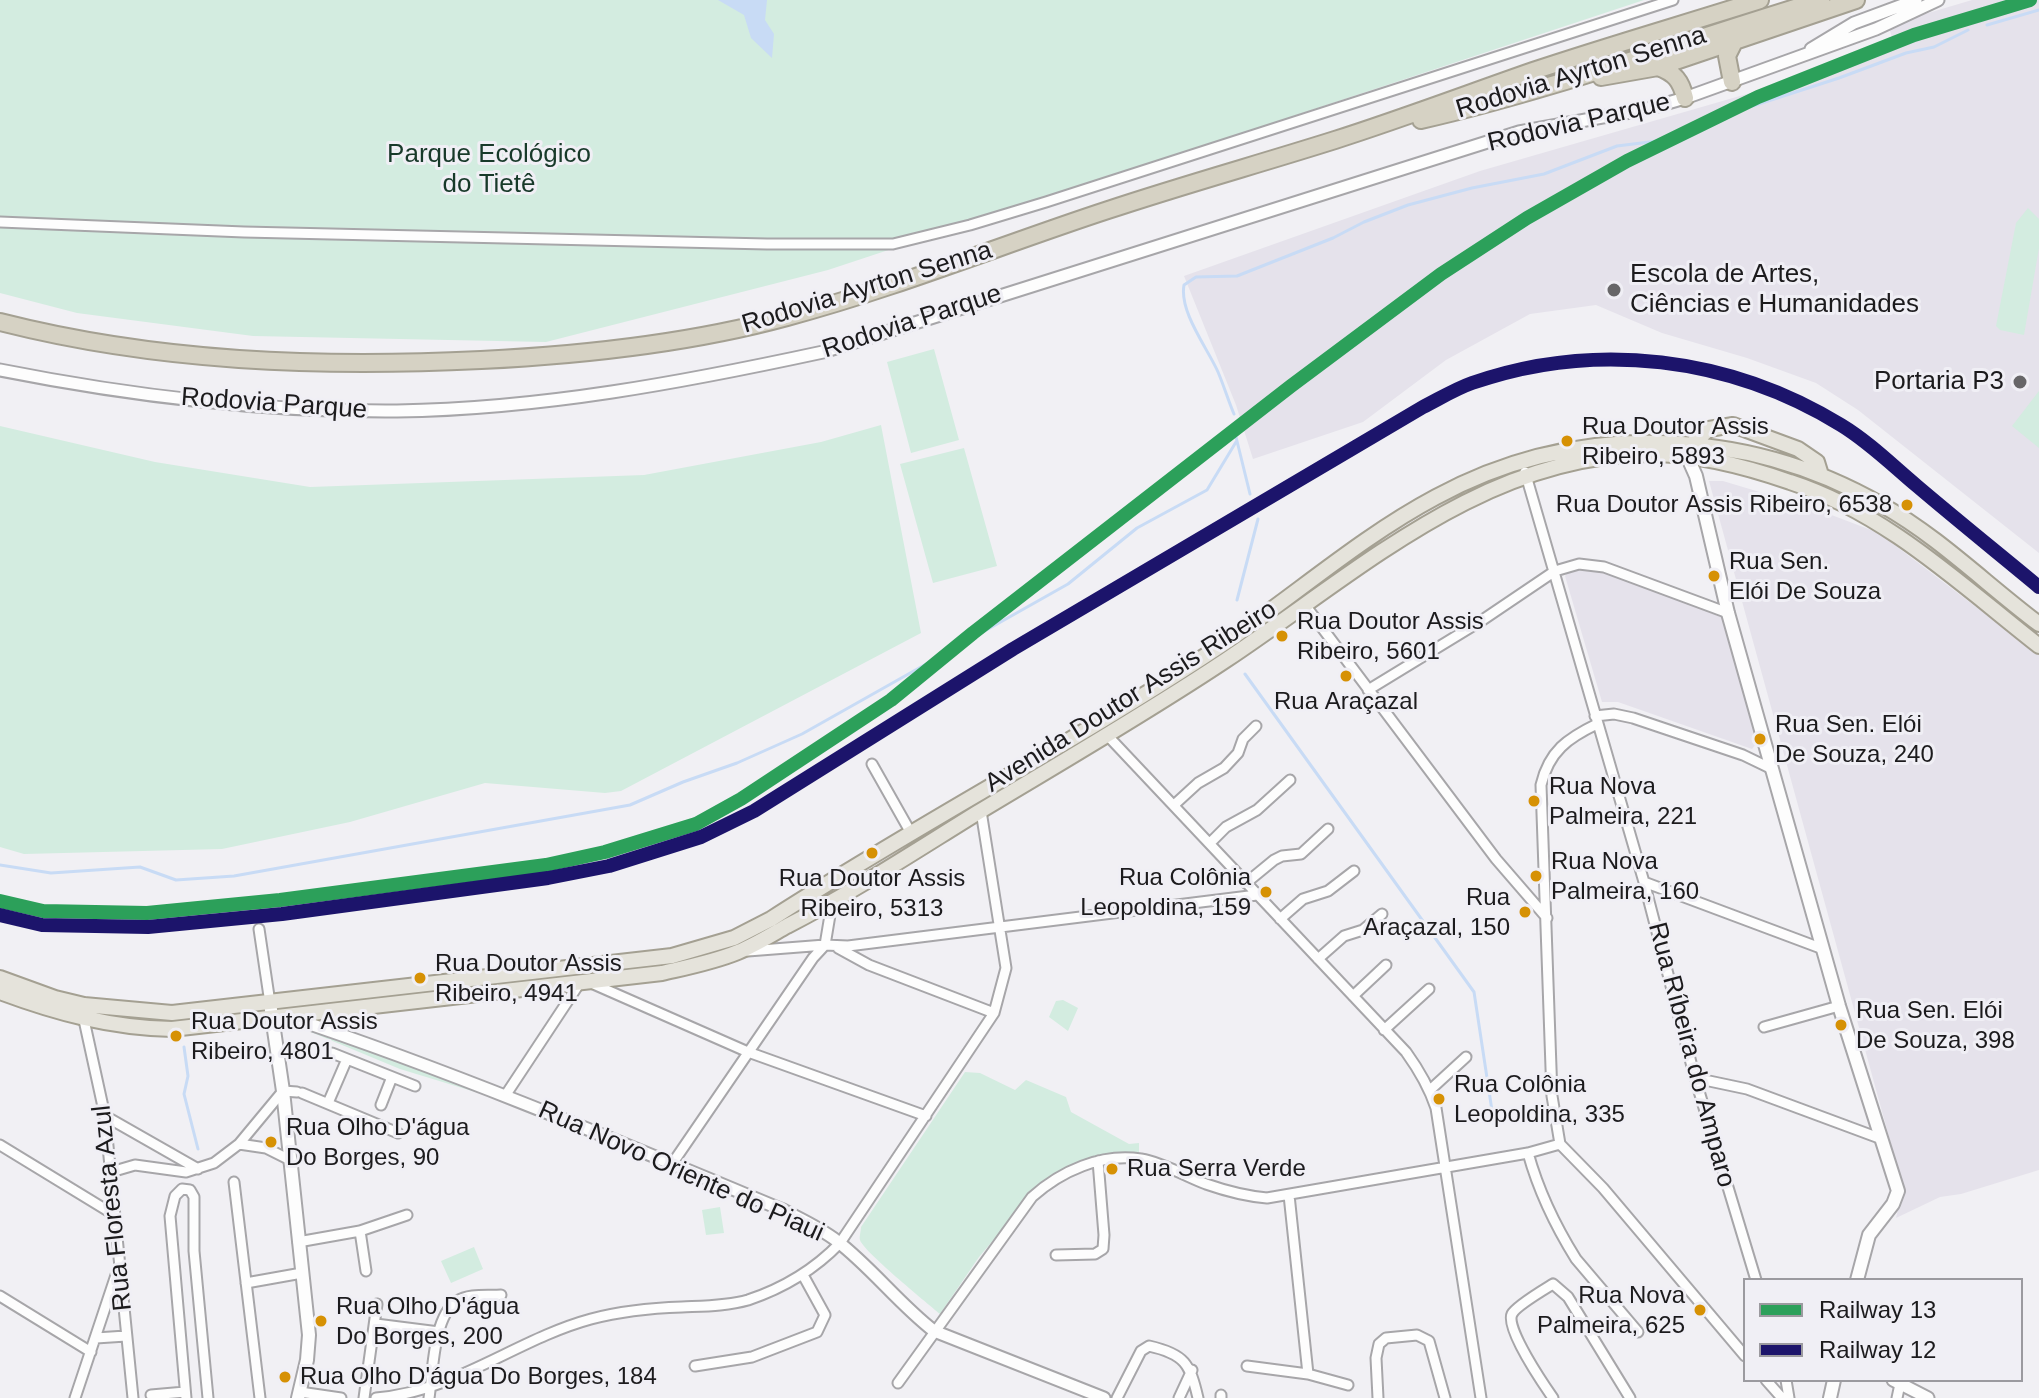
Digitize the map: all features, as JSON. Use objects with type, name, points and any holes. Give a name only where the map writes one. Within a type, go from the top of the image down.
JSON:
[{"type":"highway","name":"Rodovia Ayrton Senna","points":[[0,322],[44,333],[157,351],[285,363],[415,364],[548,357],[728,330],[784,318],[865,294],[1109,210],[1339,139],[1537,70],[1760,0]]},
{"type":"highway","name":"Rodovia Ayrton Senna","points":[[1339,139],[1571,80],[1821,0]]},
{"type":"highway","points":[[1571,80],[1658,67],[1856,0]]},
{"type":"highway","points":[[1732,82],[1727,56],[1735,40]]},
{"type":"highway","points":[[1658,67],[1674,74],[1680,81],[1685,98]]},
{"type":"main road","points":[[1801,486],[1812,483],[1821,475],[1817,462],[1805,453],[1733,425],[1709,429],[1690,451],[1728,613],[1767,752],[1839,1006],[1896,1185],[1897,1196],[1869,1235],[1858,1278]]},
{"type":"main road","name":"Avenida Doutor Assis Ribeiro","points":[[0,992],[84,1020],[144,1029],[172,1029],[672,956],[708,948],[771,919],[1219,647],[1411,511],[1489,471],[1595,444],[1661,442],[1690,451],[1776,462],[1821,475],[1900,515],[2039,624]]},
{"type":"main road","name":"Avenida Doutor Assis Ribeiro","points":[[276,1012],[337,1010],[662,973],[740,951],[832,903],[1107,735],[1226,660],[1447,510],[1526,476],[1570,463],[1690,451],[1705,460],[1801,486],[1837,500],[1890,531],[2039,646]]},
{"type":"main road","points":[[1696,476],[1705,460]]},
{"type":"main road","points":[[0,978],[84,1005],[172,1013],[276,1012],[309,1335],[299,1395]]},
{"type":"street","points":[[0,222],[244,232],[893,244],[1046,202],[1673,0]]},
{"type":"street","name":"Rodovia Parque","points":[[1797,58],[1840,29],[1916,0]]},
{"type":"street","name":"Rodovia Parque","points":[[0,370],[138,394],[245,405],[376,410],[514,404],[710,376],[823,352],[1519,132],[1647,109],[1685,98],[1876,29],[1938,0]]},
{"type":"street","name":"Rua Ríbeira do Amparo","points":[[1523,460],[1644,882],[1695,1078],[1755,1278]]},
{"type":"street","points":[[1368,690],[1481,621],[1555,571],[1579,564],[1599,566],[1728,613]]},
{"type":"street","points":[[1305,605],[1504,868],[1547,918]]},
{"type":"street","points":[[1743,1354],[1603,1188],[1560,1144],[1552,1096],[1541,806],[1544,773],[1553,754],[1596,720],[1614,714],[1743,755],[1772,769]]},
{"type":"street","points":[[1174,805],[1198,783],[1224,768],[1238,753],[1243,739],[1256,726]]},
{"type":"street","points":[[1107,735],[1406,1052],[1430,1090],[1436,1108],[1481,1398]]},
{"type":"street","points":[[1743,755],[1767,752]]},
{"type":"street","points":[[872,764],[911,833]]},
{"type":"street","points":[[1210,843],[1226,827],[1257,810],[1290,780]]},
{"type":"street","points":[[376,1398],[430,1393],[565,1327],[593,1318],[659,1308],[745,1301],[803,1275],[840,1243],[994,1013],[1006,968],[981,811]]},
{"type":"street","points":[[1246,883],[1274,860],[1301,854],[1328,829]]},
{"type":"street","points":[[1280,919],[1303,899],[1328,891],[1354,871]]},
{"type":"street","points":[[1644,882],[1823,949]]},
{"type":"street","points":[[740,951],[1002,928],[1257,895]]},
{"type":"street","points":[[672,1164],[813,958],[830,945],[832,903]]},
{"type":"street","points":[[1318,959],[1344,936],[1363,930],[1382,914]]},
{"type":"street","points":[[259,929],[276,1012]]},
{"type":"street","points":[[830,945],[869,965],[994,1013]]},
{"type":"street","points":[[1353,996],[1386,965]]},
{"type":"street","points":[[505,1096],[584,981],[748,1052],[926,1116]]},
{"type":"street","points":[[1384,1030],[1429,989]]},
{"type":"street","points":[[1764,1027],[1839,1006]]},
{"type":"street","name":"Rua Novo Oriente do Piaui","points":[[337,1010],[338,1023],[365,1043]]},
{"type":"street","name":"Rua Novo Oriente do Piaui","points":[[276,1012],[505,1096],[783,1210],[818,1227],[840,1243],[934,1331],[1104,1398]]},
{"type":"street","name":"Rua Floresta Azul","points":[[84,1020],[105,1116],[133,1398]]},
{"type":"street","points":[[332,1053],[415,1086]]},
{"type":"street","points":[[1430,1090],[1466,1057]]},
{"type":"street","points":[[328,1103],[347,1059]]},
{"type":"street","points":[[381,1105],[392,1077]]},
{"type":"street","points":[[1695,1078],[1747,1089],[1879,1138]]},
{"type":"street","points":[[111,1172],[135,1165],[175,1172],[214,1163],[239,1144],[283,1091],[328,1103],[398,1133]]},
{"type":"street","points":[[105,1116],[198,1169]]},
{"type":"street","points":[[239,1144],[266,1148],[290,1160]]},
{"type":"street","points":[[898,1383],[1032,1197],[1051,1180],[1098,1161],[1142,1159],[1241,1195],[1267,1198],[1528,1153],[1560,1144]]},
{"type":"street","points":[[0,1145],[113,1214]]},
{"type":"street","points":[[1528,1153],[1567,1246],[1638,1332]]},
{"type":"street","points":[[1056,1255],[1095,1254],[1103,1249],[1098,1161]]},
{"type":"street","points":[[234,1182],[260,1398]]},
{"type":"street","points":[[151,1395],[186,1395],[170,1216],[175,1196],[182,1189],[190,1190],[194,1197],[194,1251],[208,1398]]},
{"type":"street","points":[[1289,1195],[1308,1374]]},
{"type":"street","points":[[298,1242],[360,1231],[407,1215]]},
{"type":"street","points":[[360,1231],[366,1271]]},
{"type":"street","points":[[75,1398],[119,1266]]},
{"type":"street","points":[[246,1283],[302,1273]]},
{"type":"street","points":[[695,1366],[752,1357],[817,1332],[825,1315],[803,1275]]},
{"type":"street","points":[[1553,1398],[1514,1330],[1512,1314],[1550,1286],[1556,1285],[1568,1297],[1630,1398]]},
{"type":"street","points":[[430,1393],[439,1332],[449,1308],[466,1297],[501,1295]]},
{"type":"street","points":[[0,1296],[91,1352]]},
{"type":"street","points":[[364,1398],[377,1304]]},
{"type":"street","points":[[376,1324],[439,1332]]},
{"type":"street","points":[[1378,1398],[1376,1358],[1379,1344],[1386,1338],[1417,1335],[1427,1339],[1431,1345],[1445,1398]]},
{"type":"street","points":[[96,1338],[126,1336]]},
{"type":"street","points":[[1117,1398],[1145,1347],[1157,1347],[1180,1357],[1192,1370],[1198,1398]]},
{"type":"street","points":[[1247,1366],[1308,1374],[1348,1385]]},
{"type":"street","points":[[1179,1398],[1192,1370]]},
{"type":"street","points":[[1539,1377],[1546,1398]]},
{"type":"street","points":[[1768,1382],[1782,1398]]},
{"type":"street","points":[[1896,1382],[1897,1398]]},
{"type":"street","points":[[1896,1382],[1928,1398]]},
{"type":"street","points":[[299,1395],[341,1398]]},
{"type":"shaded area","name":"Escola de Artes, Ciências e Humanidades","points":[[1972,0],[2039,0],[2039,553],[1858,410],[1816,383],[1747,358],[1662,333],[1596,305],[1530,314],[1446,360],[1363,422],[1253,459],[1236,405],[1184,276],[1480,171],[1771,87],[1893,40],[1888,25]]},
{"type":"shaded area","points":[[1709,481],[1723,481],[1813,508],[1879,533],[2039,655],[2039,1170],[1961,1194],[1940,1197],[1896,1218],[1903,1188]]},
{"type":"shaded area","points":[[1579,569],[1602,571],[1724,618],[1757,743],[1752,749],[1618,702],[1602,702],[1565,576]]},
{"type":"green space","name":"Parque Ecológico do Tietê","points":[[0,0],[1644,0],[828,270],[546,342],[253,336],[77,313],[0,293]]},
{"type":"green space","points":[[2028,208],[2039,219],[2039,248],[2024,335],[2000,330],[1996,326],[2016,223]]},
{"type":"green space","points":[[934,349],[959,440],[911,453],[887,362]]},
{"type":"green space","points":[[2039,391],[2039,448],[2012,426]]},
{"type":"green space","points":[[881,425],[921,633],[621,791],[605,793],[485,783],[350,822],[222,849],[24,854],[0,847],[0,426],[155,462],[310,487],[644,475],[821,442]]},
{"type":"green space","points":[[964,448],[997,566],[933,583],[900,464]]},
{"type":"green space","points":[[1063,1000],[1078,1008],[1068,1031],[1049,1017],[1056,1001]]},
{"type":"green space","points":[[305,1019],[495,1098],[400,1069],[306,1030],[277,1022]]},
{"type":"green space","points":[[965,1072],[980,1073],[1015,1090],[1026,1080],[1066,1097],[1071,1112],[1129,1144],[1139,1143],[1139,1154],[1081,1160],[1045,1179],[979,1257],[940,1314],[872,1255],[860,1236],[861,1227]]},
{"type":"green space","points":[[720,1207],[724,1233],[706,1235],[702,1210]]},
{"type":"green space","points":[[474,1247],[483,1269],[451,1283],[441,1261]]},
{"type":"water","points":[[718,0],[767,0],[765,20],[774,34],[772,58],[751,38],[744,15]]},
{"type":"waterway","points":[[1987,25],[2039,10]]},
{"type":"waterway","points":[[1234,414],[1218,372],[1186,307],[1184,285],[1196,277],[1237,276],[1408,205],[1544,174],[1617,146],[1682,138],[1703,122],[1906,53],[1934,47],[1968,30]]},
{"type":"waterway","points":[[1236,437],[1250,494]]},
{"type":"waterway","points":[[0,865],[51,873],[140,867],[176,880],[234,876],[630,805],[802,734],[1068,584],[1137,528],[1207,490],[1236,442]]},
{"type":"waterway","points":[[1237,600],[1258,519]]},
{"type":"waterway","points":[[1245,674],[1474,992],[1494,1124]]},
{"type":"waterway","points":[[184,1047],[188,1076],[184,1094],[198,1149]]},
{"type":"rail line","name":"13","points":[[0,901],[43,911],[147,913],[280,900],[546,865],[605,852],[696,824],[741,799],[891,700],[1291,386],[1441,274],[1527,218],[1627,161],[1758,97],[1914,35],[2030,0]]},
{"type":"rail line","name":"12","points":[[0,915],[42,925],[148,927],[282,914],[548,878],[609,866],[701,837],[754,811],[1013,649],[1423,407],[1472,383],[1519,370],[1566,362],[1614,359],[1661,362],[1708,370],[1798,402],[1861,439],[2039,587]]},
{"type":"place","name":"Escola de Artes, Ciências e Humanidades","points":[[1614,290]]},
{"type":"place","name":"Portaria P3","points":[[2020,382]]},
{"type":"place","name":"Rua Doutor Assis Ribeiro, 5893","points":[[1567,441]]},
{"type":"place","name":"Rua Doutor Assis Ribeiro, 6538","points":[[1907,505]]},
{"type":"place","name":"Rua Sen. Elói De Souza","points":[[1714,576]]},
{"type":"place","name":"Rua Doutor Assis Ribeiro, 5601","points":[[1282,636]]},
{"type":"place","name":"Rua Araçazal","points":[[1346,676]]},
{"type":"place","name":"Rua Sen. Elói De Souza, 240","points":[[1760,739]]},
{"type":"place","name":"Rua Nova Palmeira, 221","points":[[1534,801]]},
{"type":"place","name":"Rua Doutor Assis Ribeiro, 5313","points":[[872,853]]},
{"type":"place","name":"Rua Nova Palmeira, 160","points":[[1536,876]]},
{"type":"place","name":"Rua Colônia Leopoldina, 159","points":[[1266,892]]},
{"type":"place","name":"Rua Araçazal, 150","points":[[1525,912]]},
{"type":"place","name":"Rua Doutor Assis Ribeiro, 4941","points":[[420,978]]},
{"type":"place","name":"Rua Sen. Elói De Souza, 398","points":[[1841,1025]]},
{"type":"place","name":"Rua Doutor Assis Ribeiro, 4801","points":[[176,1036]]},
{"type":"place","name":"Rua Colônia Leopoldina, 335","points":[[1439,1099]]},
{"type":"place","name":"Rua Olho D'água Do Borges, 90","points":[[271,1142]]},
{"type":"place","name":"Rua Serra Verde","points":[[1112,1169]]},
{"type":"place","name":"Rua Nova Palmeira, 625","points":[[1700,1310]]},
{"type":"place","name":"Rua Olho D'água Do Borges, 200","points":[[321,1321]]},
{"type":"place","name":"Rua Olho D'água Do Borges, 184","points":[[285,1377]]}]
